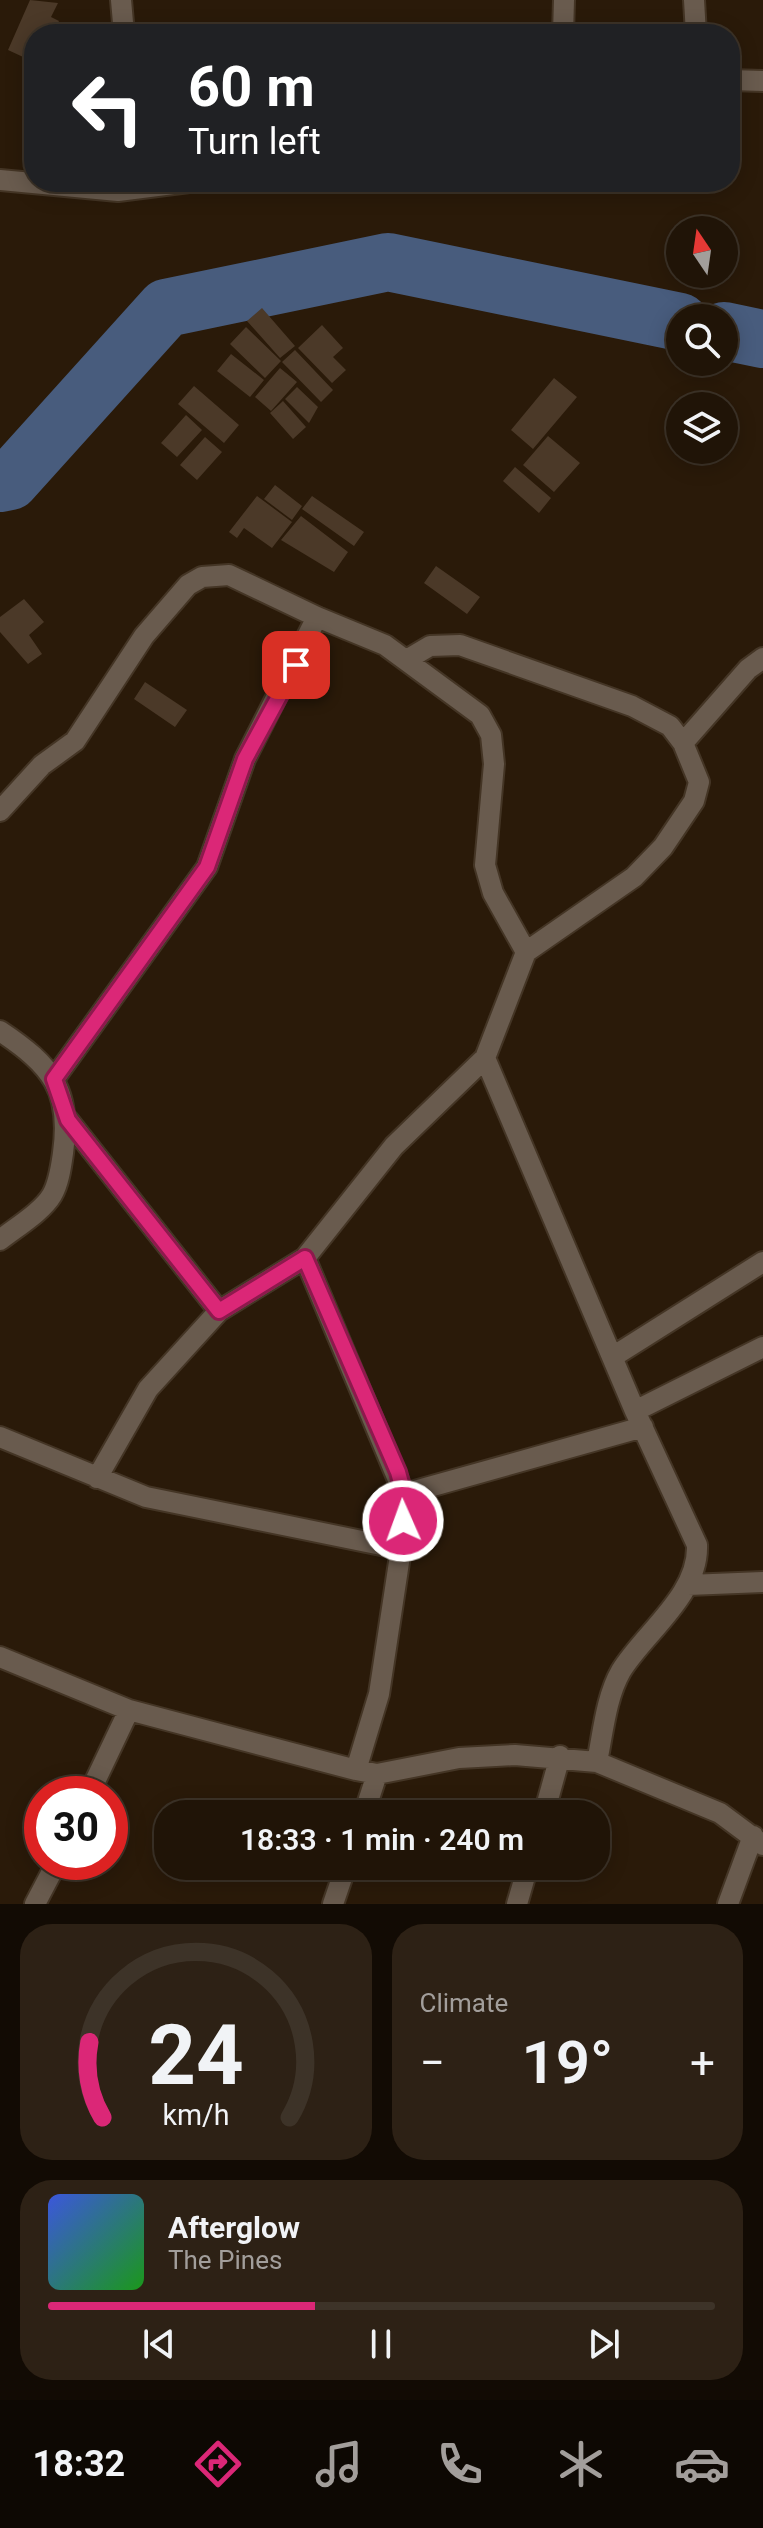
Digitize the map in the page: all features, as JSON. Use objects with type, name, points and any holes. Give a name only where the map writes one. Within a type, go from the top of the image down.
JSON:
[{"type":"street","points":[[121,0],[123,24]]},
{"type":"street","points":[[563,24],[564,0]]},
{"type":"street","points":[[694,0],[695,24]]},
{"type":"street","points":[[740,80],[763,81]]},
{"type":"street","points":[[0,180],[24,181]]},
{"type":"street","points":[[0,811],[42,765],[75,741],[144,636],[188,585],[202,577],[229,575],[385,645],[480,715],[491,735],[494,764],[485,865],[493,893],[526,952]]},
{"type":"street","points":[[54,1079],[207,867],[245,759],[296,665],[317,617]]},
{"type":"street","points":[[97,1478],[148,1389],[219,1311],[305,1258],[394,1146],[485,1058],[526,952],[634,877],[663,847],[694,801],[699,782],[683,743],[670,726],[632,706],[460,645],[430,646],[408,659]]},
{"type":"street","points":[[683,743],[748,669],[763,658]]},
{"type":"street","points":[[0,1031],[34,1054],[54,1079],[68,1120],[219,1311]]},
{"type":"street","points":[[485,1058],[639,1419],[697,1545],[697,1557],[688,1585],[619,1674],[597,1762]]},
{"type":"street","points":[[0,1240],[51,1197],[61,1169],[68,1120]]},
{"type":"street","points":[[305,1258],[404,1494],[401,1549],[379,1694],[356,1770]]},
{"type":"street","points":[[614,1356],[763,1262]]},
{"type":"street","points":[[404,1494],[639,1419],[763,1347]]},
{"type":"street","points":[[2,1442],[146,1497],[401,1549]]},
{"type":"street","points":[[688,1585],[763,1582]]},
{"type":"street","points":[[0,1657],[129,1710],[377,1774],[459,1758],[560,1756],[597,1762],[720,1813],[758,1841],[728,1904]]},
{"type":"street","points":[[98,1776],[129,1710]]},
{"type":"street","points":[[548,1800],[560,1756]]},
{"type":"street","points":[[369,1800],[377,1774]]},
{"type":"street","points":[[35,1904],[48,1880]]},
{"type":"street","points":[[333,1904],[341,1880]]},
{"type":"street","points":[[517,1904],[524,1880]]},
{"type":"building","points":[[30,0],[58,3],[51,17],[59,21],[58,24],[24,24],[24,57],[8,50]]},
{"type":"building","points":[[262,308],[295,346],[280,358],[247,321]]},
{"type":"building","points":[[322,325],[343,348],[333,357],[346,370],[332,383],[298,348]]},
{"type":"building","points":[[246,327],[281,361],[265,378],[230,344]]},
{"type":"building","points":[[295,350],[333,390],[321,402],[282,362]]},
{"type":"building","points":[[231,354],[264,380],[250,397],[217,371]]},
{"type":"building","points":[[280,368],[297,382],[271,411],[255,397]]},
{"type":"building","points":[[554,378],[577,397],[533,449],[511,430]]},
{"type":"building","points":[[194,386],[239,425],[224,443],[178,404]]},
{"type":"building","points":[[297,387],[318,407],[309,423],[285,399]]},
{"type":"building","points":[[283,401],[306,427],[293,439],[270,413]]},
{"type":"building","points":[[186,415],[202,430],[177,457],[161,443]]},
{"type":"building","points":[[548,436],[580,463],[554,492],[523,465]]},
{"type":"building","points":[[205,437],[222,452],[197,480],[180,465]]},
{"type":"building","points":[[515,467],[551,498],[539,513],[503,481]]},
{"type":"building","points":[[275,485],[302,506],[292,520],[264,499]]},
{"type":"building","points":[[257,496],[292,522],[272,548],[244,528],[237,538],[229,532]]},
{"type":"building","points":[[312,496],[364,532],[354,546],[302,509]]},
{"type":"building","points":[[301,516],[348,552],[334,572],[281,540]]},
{"type":"building","points":[[436,566],[480,597],[467,614],[424,583]]},
{"type":"building","points":[[24,599],[44,622],[29,635],[42,654],[28,664],[0,632],[0,617]]},
{"type":"building","points":[[145,682],[187,710],[175,727],[134,699]]},
{"type":"waterway","points":[[0,483],[10,481],[166,308],[388,262],[666,319]]},
{"type":"waterway","points":[[738,334],[763,339]]},
{"type":"route","points":[[296,665],[245,759],[207,867],[54,1079],[68,1120],[219,1311],[305,1258],[398,1472],[404,1494],[403,1521]]}]
